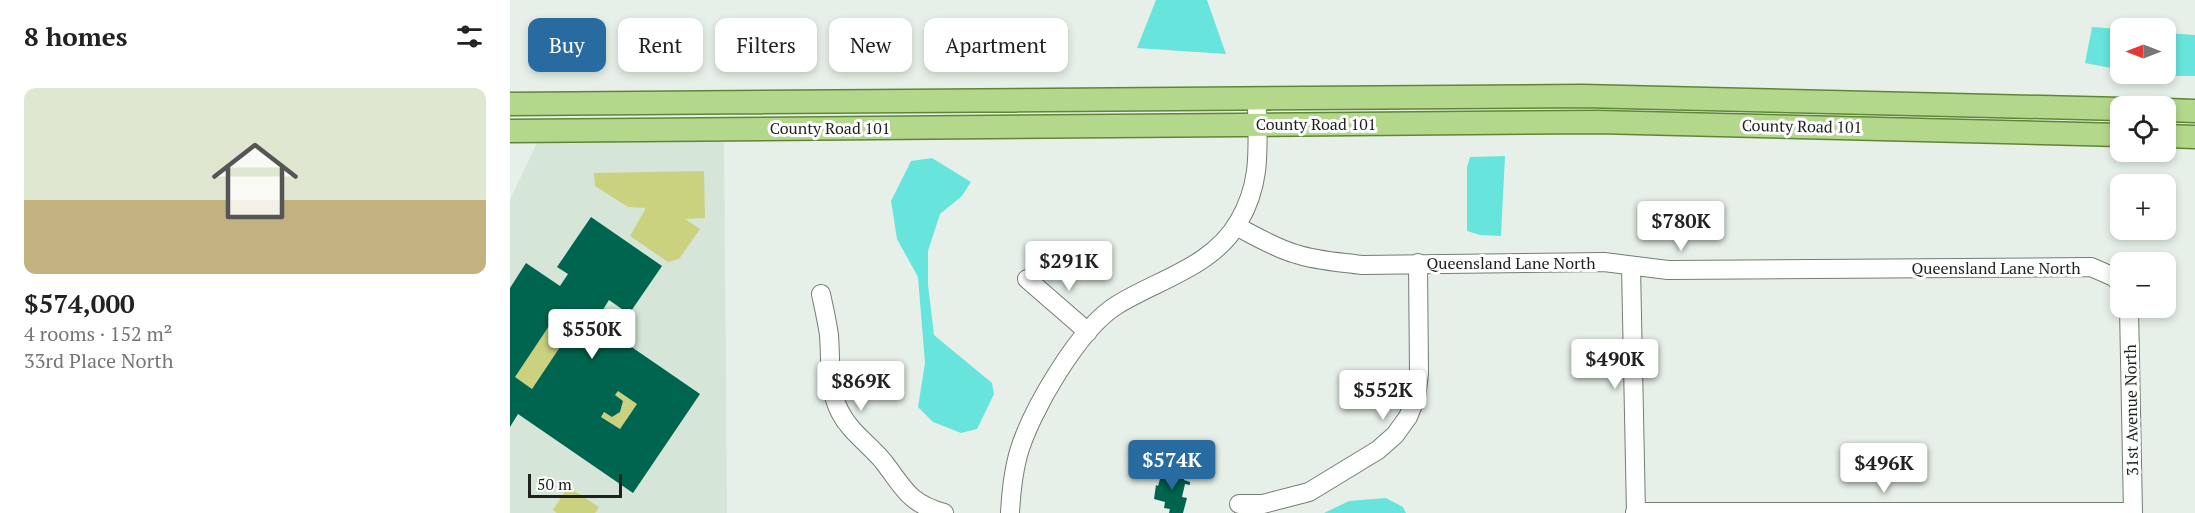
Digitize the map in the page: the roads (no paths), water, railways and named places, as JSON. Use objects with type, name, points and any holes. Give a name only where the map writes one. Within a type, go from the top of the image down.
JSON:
[{"type":"main road","name":"County Road 101","points":[[510,104],[1582,96],[2110,109]]},
{"type":"main road","points":[[2176,110],[2195,111]]},
{"type":"main road","name":"County Road 101","points":[[510,130],[1598,122],[2110,135]]},
{"type":"main road","points":[[2176,136],[2195,137]]},
{"type":"street","points":[[1010,513],[1018,455],[1029,424],[1045,395],[1088,332],[1114,307],[1203,260],[1236,226],[1249,200],[1257,174],[1259,149],[1257,98]]},
{"type":"street","name":"Queensland Lane North","points":[[1236,226],[1265,242],[1296,254],[1329,261],[1362,264],[1604,262],[1668,270],[2091,267],[2110,277]]},
{"type":"street","points":[[1239,504],[1263,504],[1309,492],[1378,450],[1395,435],[1408,417],[1416,397],[1419,374],[1418,263]]},
{"type":"street","points":[[1631,266],[1635,512],[2133,512]]},
{"type":"street","points":[[1027,279],[1088,332]]},
{"type":"street","points":[[821,294],[829,334],[833,393],[840,412],[850,429],[882,459],[913,507],[944,513]]},
{"type":"street","name":"31st Avenue North","points":[[2129,318],[2133,512]]},
{"type":"water","points":[[1156,0],[1207,0],[1226,54],[1137,48]]},
{"type":"water","points":[[2092,27],[2110,28],[2110,68],[2085,63]]},
{"type":"water","points":[[2176,34],[2195,35],[2195,76],[2176,76]]},
{"type":"water","points":[[1505,156],[1501,236],[1480,235],[1467,231],[1467,167],[1470,157]]},
{"type":"water","points":[[932,158],[971,182],[962,196],[940,214],[928,251],[928,285],[934,335],[992,383],[994,394],[977,429],[961,433],[933,422],[918,407],[925,363],[918,277],[897,239],[891,201],[911,161]]},
{"type":"water","points":[[1386,498],[1403,507],[1406,513],[1324,513],[1349,501]]}]
